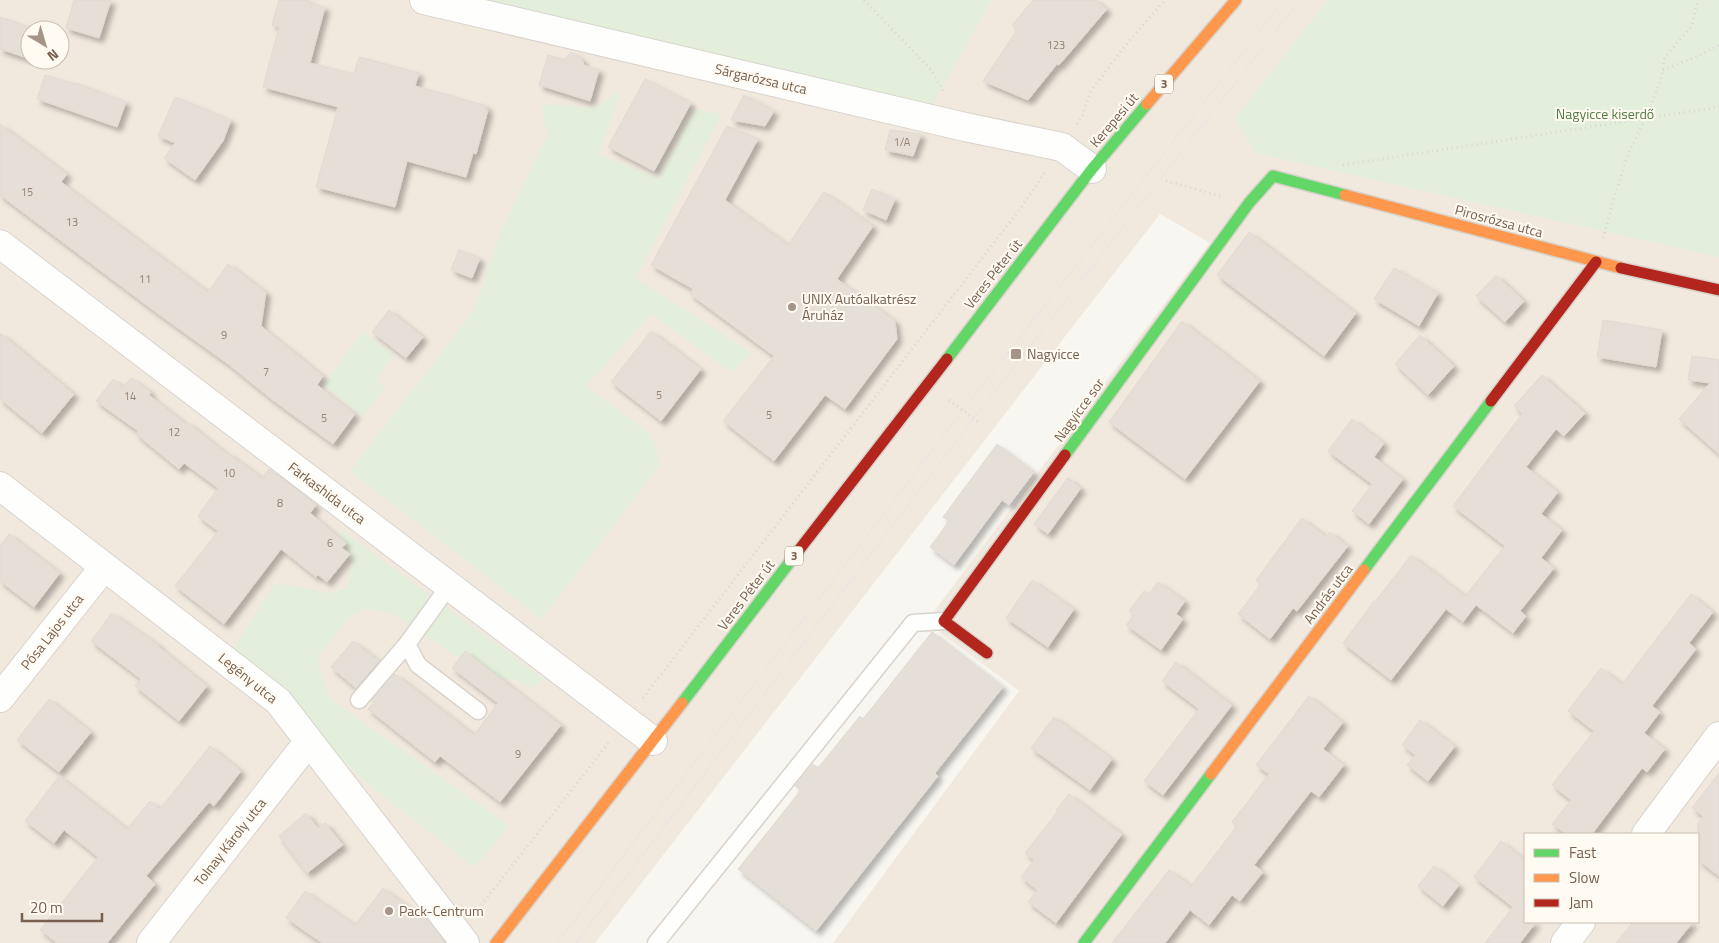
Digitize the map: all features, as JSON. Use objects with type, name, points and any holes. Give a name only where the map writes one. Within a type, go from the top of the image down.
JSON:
[{"type":"street","name":"Sárgarózsa utca","points":[[424,0],[965,127],[1062,147],[1092,169]]},
{"type":"street","name":"Kerepesi út","points":[[1092,169],[1236,0]]},
{"type":"street","name":"Veres Péter út","points":[[496,943],[1092,169]]},
{"type":"street","name":"Pirosrózsa utca","points":[[1273,176],[1596,262],[1719,290]]},
{"type":"street","name":"Nagyicce sor","points":[[944,621],[1249,203],[1273,176]]},
{"type":"street","name":"Farkashida utca","points":[[0,244],[653,741]]},
{"type":"street","name":"András utca","points":[[1084,943],[1596,262]]},
{"type":"street","name":"Legény utca","points":[[0,486],[278,701],[462,938]]},
{"type":"street","name":"Pósa Lajos utca","points":[[0,698],[104,567]]},
{"type":"street","points":[[944,621],[987,652]]},
{"type":"street","points":[[1647,833],[1719,736]]},
{"type":"street","name":"Tolnay Károly utca","points":[[151,943],[309,741]]},
{"type":"street","points":[[1565,943],[1580,923]]},
{"type":"lane","points":[[359,700],[407,644],[449,586]]},
{"type":"lane","points":[[656,943],[913,623],[944,621]]},
{"type":"lane","points":[[407,644],[418,665],[478,711]]},
{"type":"path","points":[[864,0],[931,70],[965,127]]},
{"type":"path","points":[[462,938],[625,721],[1020,210],[1082,117],[1090,92],[1129,41],[1165,0]]},
{"type":"path","points":[[1596,262],[1628,154],[1646,118],[1662,79],[1665,57],[1691,27],[1698,0]]},
{"type":"path","points":[[1663,70],[1719,45]]},
{"type":"path","points":[[1342,165],[1719,106]]},
{"type":"path","points":[[1166,181],[1249,203]]},
{"type":"path","points":[[949,400],[981,424]]},
{"type":"shaded area","points":[[0,0],[481,0],[929,109],[992,0],[1719,0],[1719,943],[833,943],[1019,691],[926,622],[1210,243],[1160,214],[595,943],[0,943]]},
{"type":"green space","points":[[481,0],[992,0],[930,109]]},
{"type":"green space","name":"Nagyicce kiserdő","points":[[1328,0],[1719,0],[1719,257],[1255,153],[1235,118]]},
{"type":"green space","points":[[621,91],[599,154],[659,179],[695,109],[722,114],[636,278],[752,353],[731,372],[652,314],[586,386],[650,433],[661,464],[542,619],[350,471],[473,312],[502,229],[547,137],[542,104],[594,108]]},
{"type":"green space","points":[[363,332],[394,355],[376,380],[386,387],[363,416],[323,385]]},
{"type":"green space","points":[[339,528],[544,679],[532,689],[516,680],[487,677],[393,613],[364,609],[351,616],[317,658],[329,698],[510,826],[474,867],[367,783],[231,653],[275,583],[331,593],[347,588],[353,560]]},
{"type":"building","points":[[74,0],[111,0],[99,38],[70,29],[70,20],[68,20]]},
{"type":"building","points":[[279,0],[309,0],[308,3],[325,7],[310,63],[354,74],[359,57],[419,73],[415,86],[487,106],[486,110],[488,110],[476,154],[473,153],[466,177],[407,161],[395,207],[316,187],[338,107],[263,87],[279,27],[272,25]]},
{"type":"building","points":[[1033,0],[1096,0],[1107,9],[1059,65],[1057,64],[1028,100],[983,81],[1017,30],[1012,25]]},
{"type":"building","points":[[0,17],[20,24],[20,56],[0,49]]},
{"type":"building","points":[[571,52],[582,59],[584,65],[599,70],[590,101],[539,85],[548,55],[564,60]]},
{"type":"building","points":[[45,75],[76,83],[126,102],[117,127],[37,99]]},
{"type":"building","points":[[645,79],[691,103],[654,171],[608,147]]},
{"type":"building","points":[[744,95],[774,111],[765,126],[731,120]]},
{"type":"building","points":[[175,97],[231,120],[223,141],[195,180],[164,158],[175,143],[158,136]]},
{"type":"building","points":[[0,124],[67,174],[61,182],[208,292],[228,264],[266,292],[261,326],[323,376],[317,385],[355,414],[333,444],[0,195]]},
{"type":"building","points":[[727,126],[758,139],[725,200],[788,245],[824,192],[873,226],[837,279],[895,321],[897,339],[845,409],[825,395],[774,461],[723,421],[774,356],[690,294],[693,289],[651,265]]},
{"type":"building","points":[[890,130],[921,134],[913,156],[885,150]]},
{"type":"building","points":[[872,189],[895,199],[886,220],[863,210]]},
{"type":"building","points":[[1249,232],[1356,313],[1324,356],[1217,275]]},
{"type":"building","points":[[459,250],[480,258],[472,278],[451,270]]},
{"type":"building","points":[[1394,268],[1438,293],[1419,326],[1374,299]]},
{"type":"building","points":[[1496,275],[1524,301],[1505,322],[1476,296]]},
{"type":"building","points":[[389,310],[423,337],[406,358],[372,332]]},
{"type":"building","points":[[1603,320],[1662,330],[1656,367],[1597,357]]},
{"type":"building","points":[[1182,321],[1260,381],[1185,479],[1109,422]]},
{"type":"building","points":[[651,331],[701,369],[661,421],[611,382]]},
{"type":"building","points":[[0,333],[74,394],[42,433],[0,399]]},
{"type":"building","points":[[1420,335],[1454,366],[1428,395],[1395,364]]},
{"type":"building","points":[[1692,356],[1719,360],[1719,454],[1679,419],[1710,383],[1688,380]]},
{"type":"building","points":[[1542,375],[1585,413],[1564,436],[1556,429],[1526,467],[1558,492],[1541,514],[1562,530],[1541,558],[1554,568],[1520,611],[1526,616],[1513,633],[1476,605],[1463,622],[1446,609],[1391,680],[1343,643],[1411,555],[1465,596],[1505,546],[1453,506],[1522,414],[1514,406]]},
{"type":"building","points":[[131,378],[151,392],[149,395],[227,454],[262,478],[269,469],[316,505],[310,513],[346,543],[342,548],[350,554],[327,582],[318,575],[316,577],[281,549],[224,624],[175,586],[218,531],[198,516],[218,488],[184,463],[179,469],[136,434],[138,431],[96,401],[113,379],[123,387]]},
{"type":"building","points":[[1352,419],[1384,443],[1374,457],[1403,479],[1369,524],[1352,511],[1372,484],[1328,451]]},
{"type":"building","points":[[997,444],[1034,472],[1009,505],[1002,500],[954,565],[930,547],[949,521],[943,517]]},
{"type":"building","points":[[1068,478],[1081,488],[1048,534],[1034,524]]},
{"type":"building","points":[[1302,518],[1326,537],[1330,532],[1348,546],[1297,611],[1293,608],[1270,639],[1238,614],[1261,584],[1256,580]]},
{"type":"building","points":[[9,534],[60,573],[34,607],[0,581],[0,546]]},
{"type":"building","points":[[1032,580],[1074,609],[1048,647],[1006,618]]},
{"type":"building","points":[[1158,582],[1185,601],[1176,614],[1183,619],[1161,650],[1126,625],[1134,615],[1129,611],[1144,591],[1149,594]]},
{"type":"building","points":[[1691,594],[1713,612],[1689,643],[1696,649],[1652,706],[1660,712],[1644,733],[1665,749],[1647,772],[1642,768],[1593,833],[1565,833],[1552,824],[1571,800],[1552,785],[1594,731],[1568,711],[1601,668],[1622,684]]},
{"type":"building","points":[[112,613],[160,646],[207,686],[179,721],[135,686],[141,679],[91,641]]},
{"type":"building","points":[[932,632],[1003,687],[935,773],[938,776],[816,931],[738,869],[801,790],[795,786],[813,764],[818,768],[860,716],[863,719]]},
{"type":"building","points":[[353,641],[379,661],[356,688],[331,667]]},
{"type":"building","points":[[465,651],[561,725],[500,802],[440,756],[435,762],[368,709],[374,703],[371,701],[395,674],[474,735],[498,703],[452,668]]},
{"type":"building","points":[[1176,662],[1232,705],[1163,795],[1144,781],[1199,709],[1162,681]]},
{"type":"building","points":[[1309,696],[1343,722],[1323,749],[1344,765],[1319,797],[1311,791],[1254,865],[1263,872],[1240,901],[1232,895],[1209,925],[1190,910],[1165,943],[1112,943],[1169,870],[1191,886],[1237,826],[1232,822],[1269,774],[1256,765]]},
{"type":"building","points":[[49,699],[91,732],[59,772],[17,740]]},
{"type":"building","points":[[1054,717],[1112,759],[1090,790],[1031,748]]},
{"type":"building","points":[[1420,720],[1455,746],[1428,781],[1407,765],[1415,755],[1402,745]]},
{"type":"building","points":[[210,746],[241,771],[214,806],[209,802],[146,876],[155,884],[107,943],[57,943],[40,930],[98,857],[64,830],[54,843],[25,821],[59,776],[127,829],[150,801],[160,809]]},
{"type":"building","points":[[1719,773],[1719,876],[1699,861],[1698,823],[1703,816],[1692,808]]},
{"type":"building","points":[[1069,794],[1122,834],[1056,923],[1028,902],[1037,890],[1021,877],[1034,860],[1025,853]]},
{"type":"building","points":[[306,813],[318,828],[325,823],[343,845],[307,873],[279,836]]},
{"type":"building","points":[[1501,841],[1524,859],[1524,923],[1535,923],[1520,943],[1485,943],[1513,907],[1474,877]]},
{"type":"building","points":[[1434,866],[1459,885],[1443,906],[1418,886]]},
{"type":"building","name":"Pack-Centrum","points":[[383,888],[432,925],[445,943],[322,943],[286,918],[305,891],[355,925]]},
{"type":"building","points":[[1632,923],[1692,923],[1676,943],[1616,943]]},
{"type":"tram line","points":[[557,943],[963,410],[1284,0]]},
{"type":"tram line","points":[[576,943],[974,418],[1300,0]]},
{"type":"traffic: fast","points":[[947,359],[1092,169],[1147,104]]},
{"type":"traffic: fast","points":[[1065,455],[1249,203],[1273,176],[1345,195]]},
{"type":"traffic: fast","points":[[1364,570],[1491,401]]},
{"type":"traffic: fast","points":[[682,703],[799,550]]},
{"type":"traffic: fast","points":[[1084,943],[1211,774]]},
{"type":"traffic: slow","points":[[1147,104],[1236,0]]},
{"type":"traffic: slow","points":[[1345,195],[1621,268]]},
{"type":"traffic: slow","points":[[1211,774],[1364,570]]},
{"type":"traffic: slow","points":[[496,943],[682,703]]},
{"type":"traffic: jam","points":[[1491,401],[1596,262]]},
{"type":"traffic: jam","points":[[1621,268],[1719,290]]},
{"type":"traffic: jam","points":[[799,550],[947,359]]},
{"type":"traffic: jam","points":[[987,653],[944,621],[1065,455]]},
{"type":"place","name":"UNIX Autóalkatrész Áruház","points":[[792,307]]},
{"type":"place","name":"Nagyicce","points":[[1016,354]]},
{"type":"place","name":"Pack-Centrum","points":[[389,911]]}]
